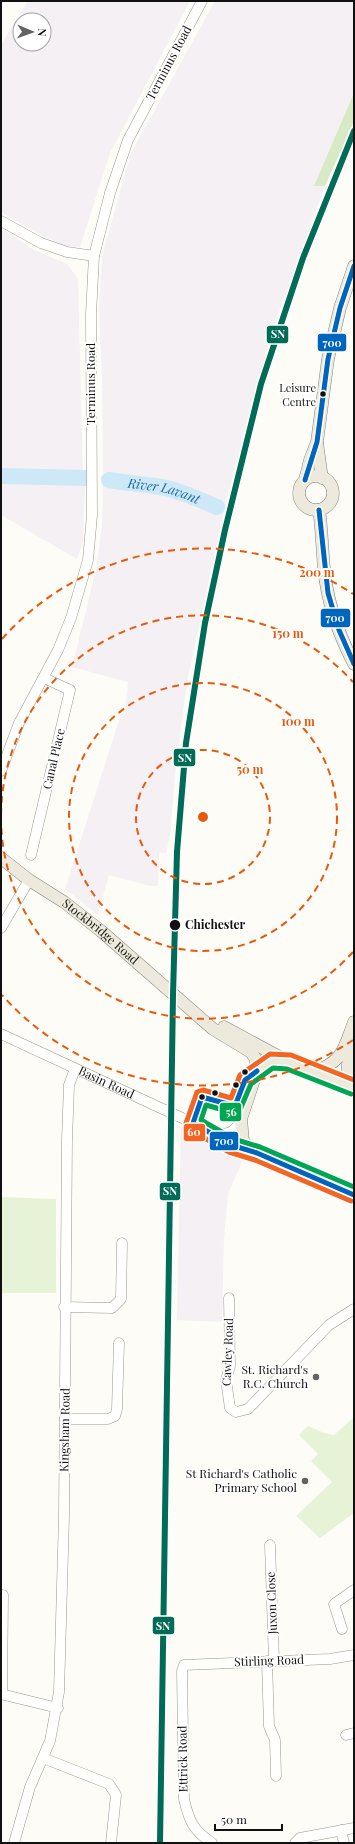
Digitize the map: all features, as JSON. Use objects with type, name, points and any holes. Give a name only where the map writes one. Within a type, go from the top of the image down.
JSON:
[{"type":"main road","points":[[305,480],[313,476],[322,478],[330,485],[332,495],[328,504],[319,510],[314,510],[305,506],[300,499],[299,489],[305,480],[310,460],[317,442],[328,359],[340,308],[354,266]]},
{"type":"main road","points":[[317,442],[322,478]]},
{"type":"main road","points":[[319,510],[324,570],[330,599],[341,640],[354,664]]},
{"type":"main road","name":"Stockbridge Road","points":[[1,858],[29,880],[64,902],[100,931],[213,1029],[251,1052],[255,1058],[256,1071]]},
{"type":"main road","points":[[206,1022],[219,1025],[313,1073],[352,1087]]},
{"type":"main road","points":[[313,1073],[334,1063],[340,1056],[354,1022]]},
{"type":"main road","points":[[352,1087],[347,1075],[348,1063],[354,1044]]},
{"type":"main road","points":[[289,1062],[271,1061],[256,1071],[241,1119],[243,1141],[248,1147],[257,1153],[354,1195]]},
{"type":"street","name":"Terminus Road","points":[[1,771],[19,723],[58,650],[71,618],[88,560],[92,515],[91,314],[94,256],[110,193],[128,140],[202,1]]},
{"type":"street","points":[[1,221],[41,244],[67,252],[94,256]]},
{"type":"street","name":"Canal Place","points":[[31,855],[70,690],[44,678]]},
{"type":"street","points":[[1,928],[29,880]]},
{"type":"street","name":"Basin Road","points":[[1,1034],[194,1123],[220,1141],[243,1151],[257,1153]]},
{"type":"street","name":"Kingsham Road","points":[[14,1843],[30,1787],[50,1741],[58,1708],[65,1420],[64,1307],[69,1085],[75,1069]]},
{"type":"street","points":[[210,1133],[220,1134],[231,1132],[237,1128],[241,1119]]},
{"type":"street","points":[[64,1307],[112,1308],[121,1300],[122,1243]]},
{"type":"street","name":"Cawley Road","points":[[229,1298],[230,1366],[226,1380],[230,1408],[236,1412],[248,1409],[329,1325],[354,1309]]},
{"type":"street","points":[[65,1420],[108,1420],[115,1416],[118,1409],[119,1343]]},
{"type":"street","name":"Juxon Close","points":[[270,1545],[271,1661],[269,1726],[275,1740],[276,1776]]},
{"type":"street","points":[[342,1629],[334,1604],[354,1590]]},
{"type":"street","points":[[1,1595],[3,1595],[1,1694],[58,1708]]},
{"type":"street","name":"Stirling Road","points":[[184,1665],[330,1659],[354,1655]]},
{"type":"street","name":"Ettrick Road","points":[[184,1665],[182,1671],[184,1799],[188,1819],[201,1835],[212,1843]]},
{"type":"street","points":[[43,1758],[109,1784],[116,1795],[111,1843]]},
{"type":"street","points":[[295,1843],[300,1838],[354,1828]]},
{"type":"street","points":[[341,1830],[344,1843]]},
{"type":"shaded area","points":[[28,1],[190,1],[110,153],[80,247],[66,246],[43,236],[1,212],[1,45],[12,27],[12,52],[52,52],[52,12],[21,12]]},
{"type":"shaded area","points":[[215,1],[354,1],[354,121],[325,186],[278,315],[257,383],[225,506],[187,682],[176,766],[170,835],[166,853],[159,853],[158,886],[150,886],[109,875],[98,914],[102,918],[65,889],[121,714],[125,714],[128,682],[72,667],[96,570],[102,526],[102,376],[99,308],[102,256],[131,153]]},
{"type":"shaded area","points":[[1,228],[34,250],[67,264],[78,279],[83,474],[1,474]]},
{"type":"shaded area","points":[[1,481],[85,486],[83,542],[77,559],[1,515]]},
{"type":"shaded area","points":[[181,1127],[245,1155],[228,1194],[224,1238],[222,1322],[177,1320]]},
{"type":"green space","points":[[354,93],[354,121],[325,186],[314,186]]},
{"type":"green space","points":[[1,1197],[56,1199],[56,1293],[1,1293]]},
{"type":"green space","points":[[354,1417],[354,1513],[320,1538],[296,1516],[332,1482],[311,1461],[318,1454],[299,1435],[308,1426],[324,1433],[334,1435]]},
{"type":"waterway","name":"River Lavant","points":[[1,476],[87,478]]},
{"type":"waterway","name":"River Lavant","points":[[109,480],[168,488],[217,507]]},
{"type":"transit line","name":"SN","points":[[160,1843],[173,995],[177,852],[186,743],[205,623],[225,530],[261,384],[303,258],[354,131]]},
{"type":"transit line","name":"700","points":[[305,480],[317,442],[328,359],[340,308],[354,266]]},
{"type":"transit line","name":"700","points":[[319,510],[328,593],[339,630],[354,664]]},
{"type":"transit line","name":"60","points":[[351,1201],[255,1160],[229,1152],[189,1129],[186,1123],[197,1092],[203,1090],[231,1098],[240,1075],[270,1054],[291,1055],[354,1080]]},
{"type":"transit line","name":"56","points":[[351,1094],[287,1069],[273,1068],[251,1084],[239,1112],[234,1113],[206,1105],[201,1120],[234,1139],[260,1147],[354,1187]]},
{"type":"transit line","name":"700","points":[[257,1071],[245,1080],[235,1106],[202,1097],[193,1123],[231,1145],[257,1153],[354,1195]]},
{"type":"place","name":"Leisure Centre","points":[[323,394]]},
{"type":"place","name":"Chichester","points":[[175,925]]},
{"type":"place","name":"St. Richard's R.C. Church","points":[[316,1377]]},
{"type":"place","name":"St Richard's Catholic Primary School","points":[[305,1481]]}]
